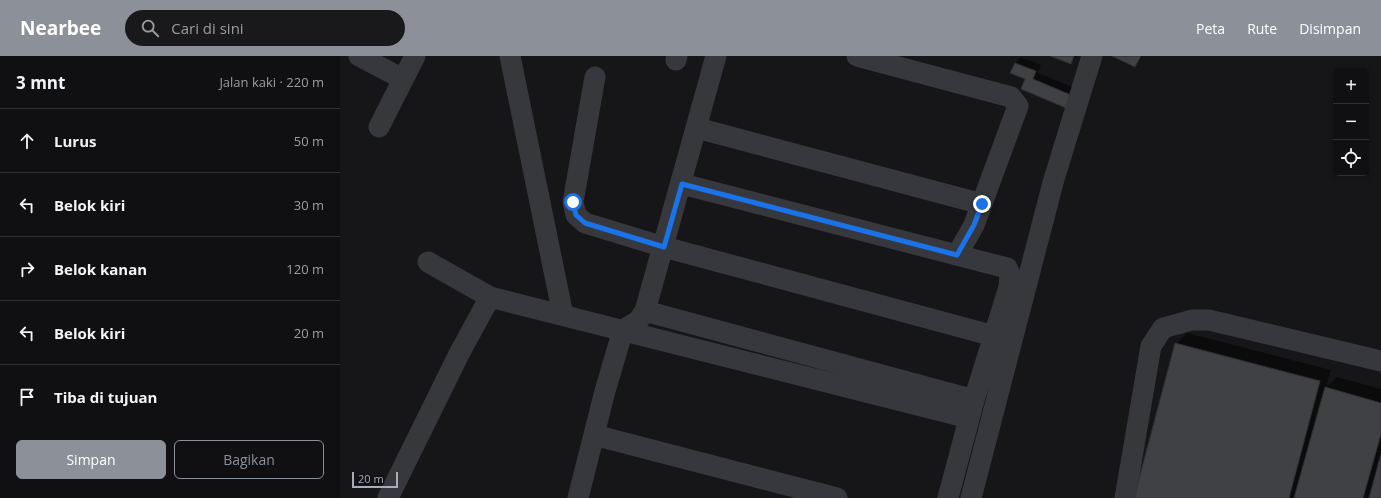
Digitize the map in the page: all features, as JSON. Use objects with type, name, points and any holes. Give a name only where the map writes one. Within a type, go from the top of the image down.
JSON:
[{"type":"street","points":[[359,56],[403,79]]},
{"type":"street","points":[[379,127],[415,56]]},
{"type":"street","points":[[510,56],[563,315]]},
{"type":"street","points":[[578,498],[605,391],[623,330],[638,321],[645,311],[682,184],[716,56]]},
{"type":"street","points":[[856,56],[1011,96],[1016,101],[1018,106],[974,225],[957,255]]},
{"type":"street","points":[[971,498],[1054,180],[1092,56]]},
{"type":"street","points":[[595,77],[573,202],[576,215],[585,223],[664,247],[994,336]]},
{"type":"street","points":[[696,128],[982,204]]},
{"type":"street","points":[[682,184],[1007,268],[1010,274],[1009,287],[972,409],[948,498]]},
{"type":"street","points":[[428,262],[490,297],[623,330],[972,409]]},
{"type":"street","points":[[388,498],[490,297]]},
{"type":"street","points":[[645,311],[972,409]]},
{"type":"street","points":[[1125,498],[1151,346],[1163,328],[1192,320],[1209,320],[1381,360]]},
{"type":"street","points":[[594,435],[837,498]]},
{"type":"building","points":[[1050,56],[1074,56],[1071,64]]},
{"type":"building","points":[[1112,56],[1141,56],[1135,67]]},
{"type":"building","points":[[1015,63],[1036,71],[1033,79],[1071,95],[1066,108],[1021,89],[1025,79],[1010,73]]},
{"type":"building","points":[[1175,343],[1320,381],[1289,498],[1134,498]]},
{"type":"building","points":[[1325,387],[1381,403],[1381,434],[1363,498],[1294,498]]},
{"type":"building","points":[[1381,454],[1381,498],[1369,498]]},
{"type":"route","points":[[573,202],[576,215],[585,223],[664,247],[682,184],[957,255],[974,225],[982,204]]}]
